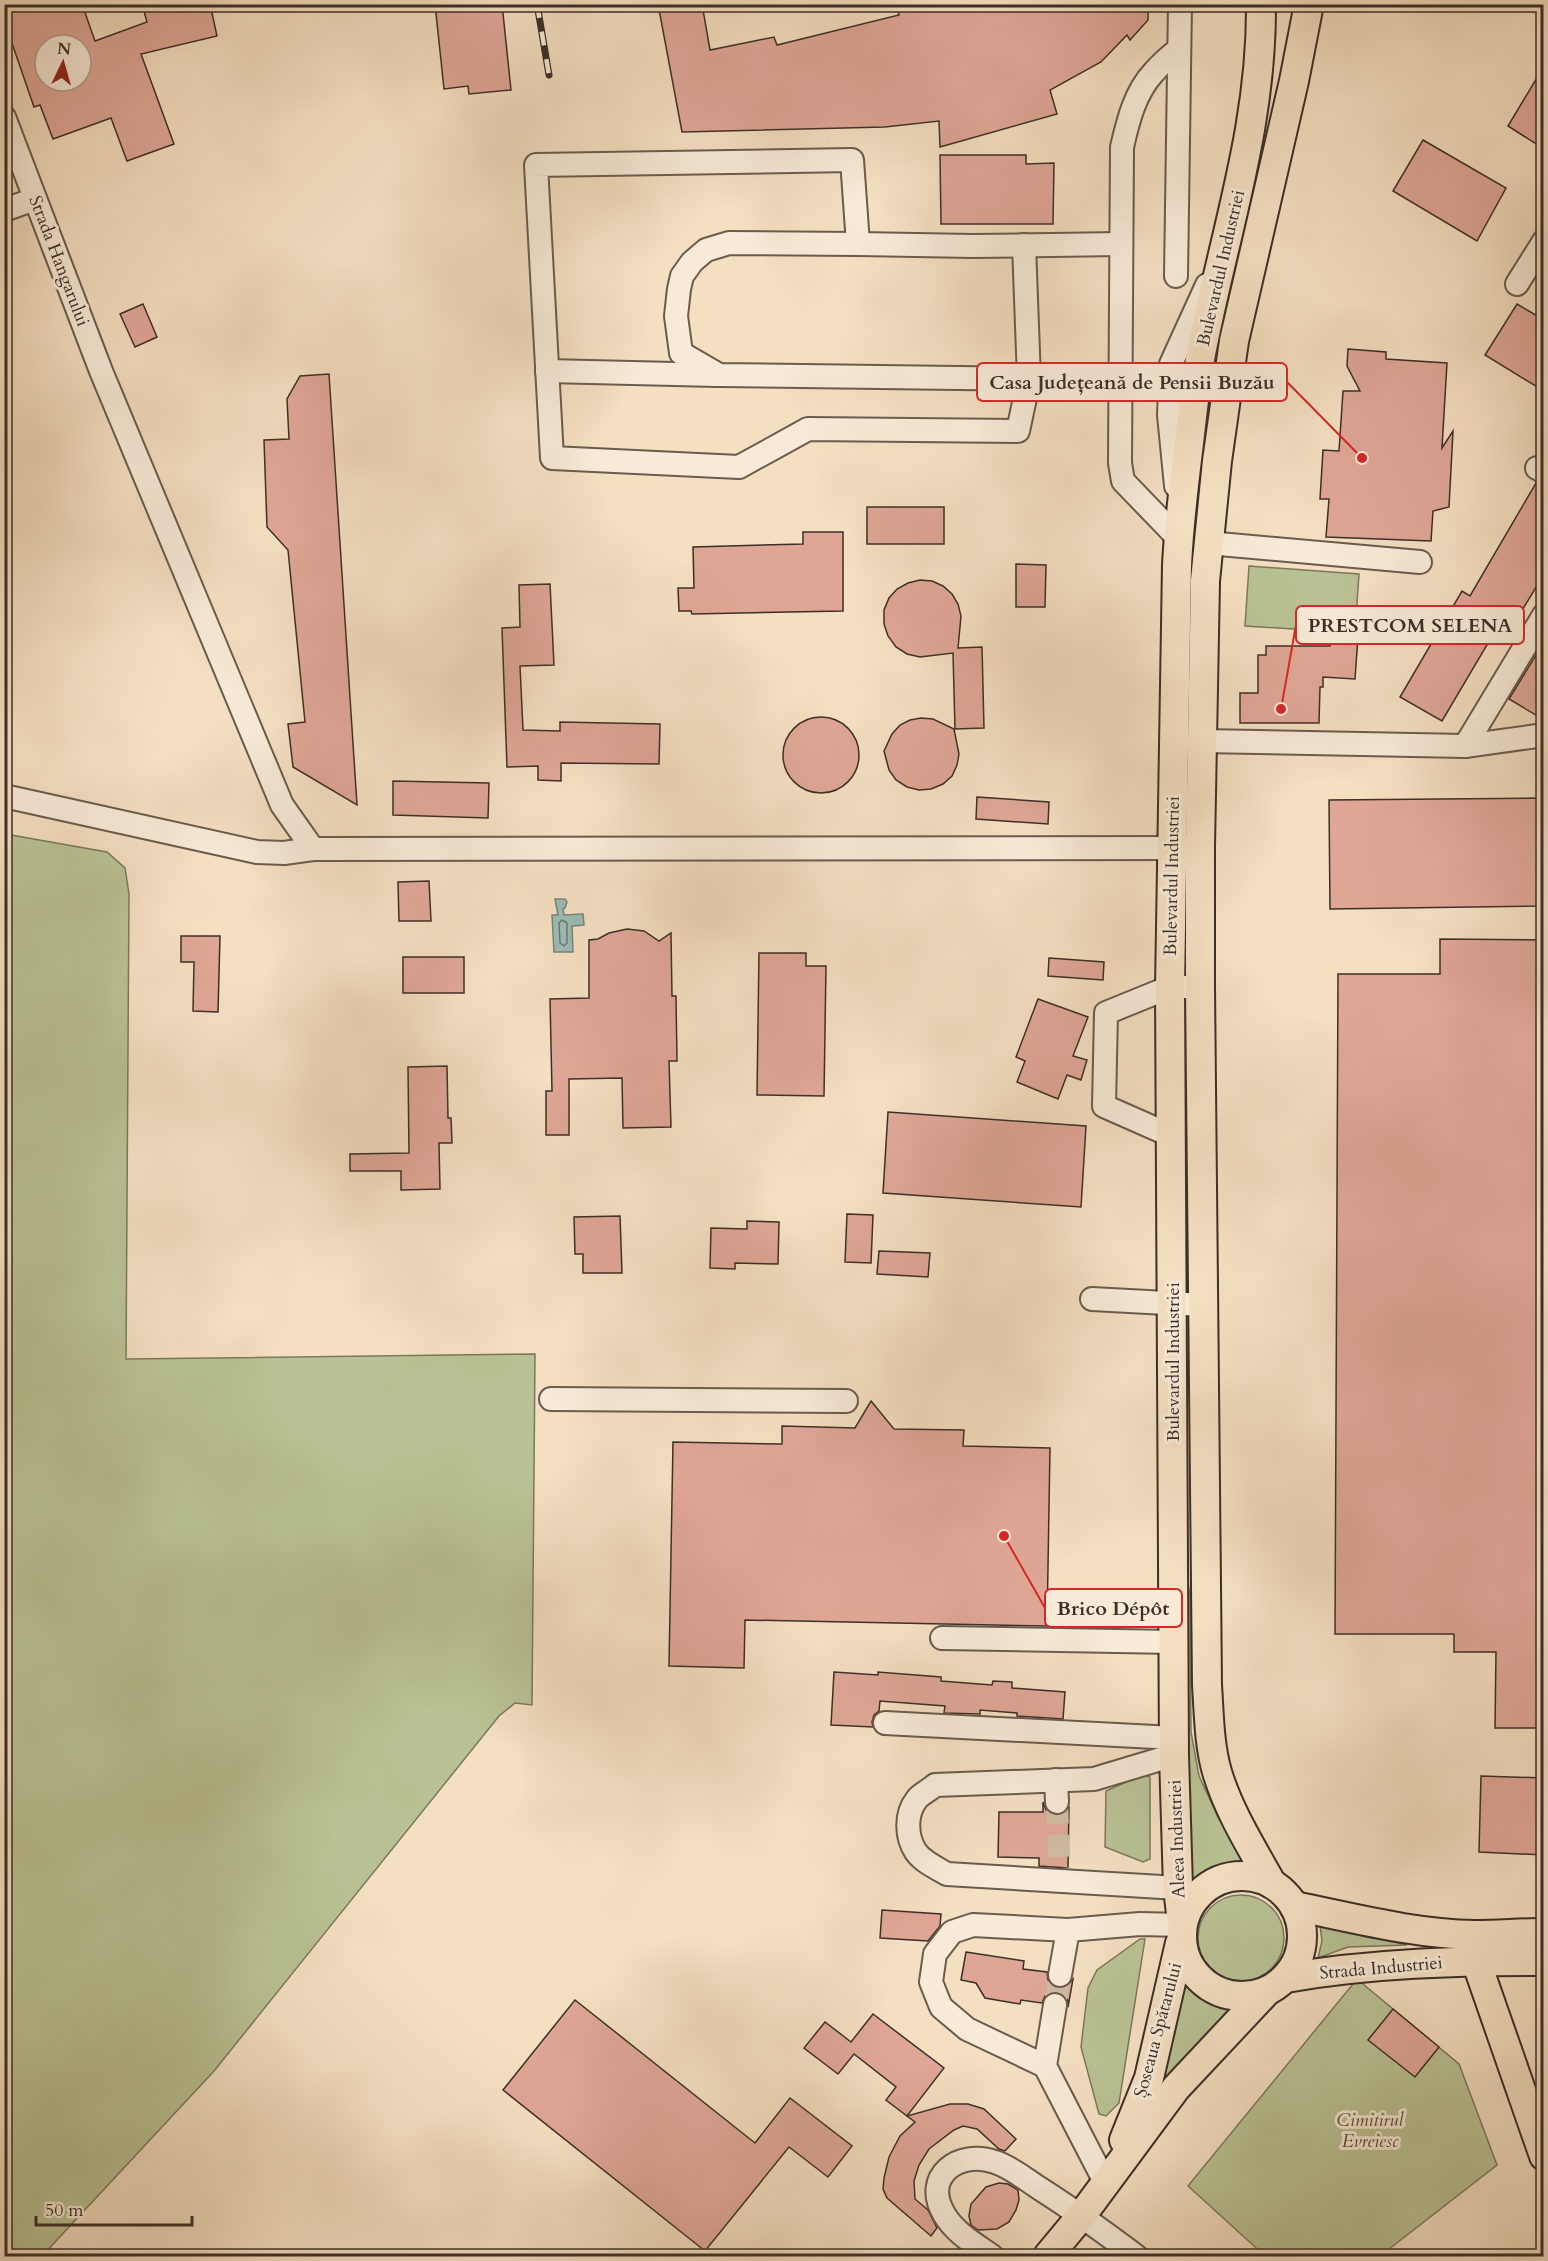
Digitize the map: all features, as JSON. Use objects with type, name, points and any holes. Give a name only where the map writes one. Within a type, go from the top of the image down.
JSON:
[{"type":"main road","name":"Bulevardul Industriei","points":[[1174,1746],[1170,987],[1179,532],[1203,345],[1249,142],[1262,41],[1261,4]]},
{"type":"main road","name":"Bulevardul Industriei","points":[[1272,1884],[1236,1820],[1216,1770],[1210,1738],[1207,1685],[1200,987],[1205,581],[1234,340],[1294,81],[1309,4]]},
{"type":"main road","name":"Aleea Industriei","points":[[1174,1746],[1178,1888],[1182,1930]]},
{"type":"main road","name":"Șoseaua Spătarului","points":[[1048,2256],[1106,2184],[1176,2088],[1297,1962],[1302,1943],[1301,1924],[1294,1906],[1285,1894],[1272,1884],[1254,1877],[1235,1876],[1216,1881],[1201,1892],[1189,1907],[1149,2078],[1106,2184]]},
{"type":"main road","name":"Strada Industriei","points":[[1294,1906],[1475,1948]]},
{"type":"main road","name":"Șoseaua Spătarului","points":[[1182,1930],[1186,1961],[1197,1977],[1212,1988],[1229,1996],[1248,1996],[1276,1985]]},
{"type":"main road","points":[[1475,1948],[1544,1932]]},
{"type":"main road","name":"Strada Industriei","points":[[1276,1985],[1358,1967],[1475,1948]]},
{"type":"main road","points":[[1475,1948],[1544,1961]]},
{"type":"main road","points":[[1475,1948],[1544,2156]]},
{"type":"street","points":[[1176,276],[1180,4]]},
{"type":"street","points":[[1179,49],[1152,73],[1139,94],[1129,117],[1122,147],[1120,378],[1120,463],[1123,481],[1179,532]]},
{"type":"street","name":"Strada Hangarului","points":[[4,117],[101,371],[282,805],[313,849]]},
{"type":"street","points":[[858,244],[852,160],[536,165],[552,458],[739,466],[808,429],[1018,431],[1029,379],[1024,245]]},
{"type":"street","points":[[4,210],[35,200]]},
{"type":"street","points":[[1517,284],[1544,241]]},
{"type":"street","points":[[719,375],[681,353],[676,316],[682,276],[692,262],[706,250],[729,243],[973,246],[1121,244]]},
{"type":"street","points":[[547,371],[1029,379],[1120,378]]},
{"type":"street","points":[[1208,543],[1420,562]]},
{"type":"street","points":[[1466,746],[1544,615]]},
{"type":"street","points":[[1202,741],[1466,746],[1544,735]]},
{"type":"street","points":[[4,796],[257,852],[284,853],[313,849],[1200,847]]},
{"type":"street","points":[[1172,1136],[1104,1106],[1106,1013],[1170,987],[1200,987]]},
{"type":"street","points":[[1092,1299],[1203,1305]]},
{"type":"street","points":[[551,1399],[846,1401]]},
{"type":"street","points":[[942,1638],[1174,1642]]},
{"type":"street","points":[[885,1723],[1174,1746]]},
{"type":"street","points":[[1174,1746],[1094,1779],[1057,1791],[935,1785],[917,1799],[908,1816],[909,1835],[916,1852],[947,1874],[1060,1878],[1178,1888]]},
{"type":"street","points":[[1045,2066],[967,2029],[941,2007],[931,1982],[935,1954],[952,1932],[973,1925],[1068,1930],[1140,1924],[1182,1930]]},
{"type":"street","points":[[1060,1975],[1068,1930]]},
{"type":"street","points":[[1055,2005],[1045,2066],[1106,2184]]},
{"type":"street","points":[[992,2256],[960,2234],[945,2216],[939,2203],[938,2184],[946,2171],[959,2161],[968,2158],[996,2162],[1082,2215],[1136,2256]]},
{"type":"green space","points":[[1249,566],[1359,574],[1355,633],[1245,626]]},
{"type":"green space","points":[[11,835],[107,852],[125,868],[129,894],[126,1359],[535,1354],[532,1705],[515,1703],[499,1716],[214,2071],[42,2256],[4,2256],[4,838]]},
{"type":"green space","points":[[1182,1541],[1190,1596],[1191,1732],[1199,1776],[1219,1819],[1260,1871],[1214,1878],[1190,1893]]},
{"type":"green space","points":[[1144,1774],[1150,1777],[1150,1859],[1143,1862],[1105,1847],[1106,1791]]},
{"type":"green space","points":[[1241,1895],[1257,1899],[1271,1908],[1280,1922],[1284,1938],[1280,1954],[1271,1968],[1257,1977],[1241,1981],[1225,1977],[1211,1968],[1202,1954],[1198,1938],[1202,1922],[1211,1908],[1225,1899]]},
{"type":"green space","points":[[1320,1925],[1407,1945],[1348,1947],[1318,1958],[1322,1941]]},
{"type":"green space","points":[[1140,1939],[1145,1939],[1119,2103],[1106,2116],[1099,2114],[1081,2047],[1088,1988],[1097,1970]]},
{"type":"green space","points":[[1182,1968],[1208,1993],[1234,2001],[1244,2001],[1186,2056],[1157,2095]]},
{"type":"green space","name":"Cimitirul Evreiesc","points":[[1357,1979],[1459,2064],[1497,2165],[1380,2256],[1265,2256],[1188,2186]]},
{"type":"water","points":[[555,899],[565,899],[567,902],[563,909],[564,915],[583,914],[584,925],[572,926],[573,952],[554,952],[552,915],[558,915]]},
{"type":"building","points":[[22,4],[82,4],[92,33],[33,33],[33,93],[93,93],[93,35],[95,41],[147,22],[142,4],[210,4],[217,36],[141,54],[174,144],[127,161],[111,118],[53,139],[40,105],[34,107],[4,20],[4,11]]},
{"type":"building","points":[[435,4],[502,4],[511,90],[469,94],[468,86],[444,89]]},
{"type":"building","points":[[658,4],[702,4],[710,50],[774,37],[777,45],[899,15],[896,4],[1148,4],[1148,20],[1130,40],[1127,35],[1101,62],[1050,90],[1057,114],[940,147],[939,121],[885,127],[682,132]]},
{"type":"building","points":[[1544,66],[1544,149],[1508,126]]},
{"type":"building","points":[[1423,140],[1506,188],[1477,241],[1393,191]]},
{"type":"building","points":[[940,155],[1026,155],[1026,164],[1054,163],[1053,224],[941,224]]},
{"type":"building","points":[[143,304],[157,337],[135,347],[120,314]]},
{"type":"building","points":[[1517,304],[1544,320],[1544,391],[1485,355]]},
{"type":"building","points":[[1348,349],[1386,352],[1386,359],[1447,363],[1442,448],[1453,431],[1449,507],[1433,511],[1431,541],[1326,537],[1329,499],[1320,499],[1323,450],[1339,451],[1343,391],[1360,391],[1347,366]]},
{"type":"building","points":[[329,374],[357,805],[293,767],[288,724],[305,722],[288,550],[267,527],[264,440],[289,439],[287,399],[300,376]]},
{"type":"building","points":[[1536,483],[1544,485],[1544,574],[1515,622],[1504,616],[1442,721],[1400,697],[1462,591],[1470,596]]},
{"type":"building","points":[[867,507],[944,507],[944,544],[867,544]]},
{"type":"building","points":[[803,532],[843,532],[843,611],[692,614],[691,611],[679,611],[678,588],[694,588],[693,547],[803,544]]},
{"type":"building","points":[[1016,564],[1046,565],[1045,607],[1016,607]]},
{"type":"building","points":[[920,580],[932,581],[943,586],[958,604],[961,616],[958,648],[982,647],[984,728],[955,729],[953,653],[920,657],[907,654],[896,647],[888,636],[884,624],[884,610],[889,598],[897,589]]},
{"type":"building","points":[[550,584],[554,665],[520,666],[523,730],[560,731],[560,722],[660,724],[659,764],[561,763],[561,781],[538,780],[538,766],[507,767],[502,628],[520,627],[519,585]]},
{"type":"building","points":[[1330,635],[1358,637],[1355,679],[1323,677],[1323,687],[1320,687],[1319,723],[1240,723],[1240,693],[1258,693],[1258,655],[1266,655],[1266,646],[1330,646]]},
{"type":"building","points":[[1544,642],[1544,720],[1509,699]]},
{"type":"building","points":[[821,717],[836,720],[848,728],[856,740],[859,755],[856,770],[848,782],[836,790],[821,793],[806,790],[794,782],[786,770],[783,755],[786,740],[794,728],[806,720]]},
{"type":"building","points":[[921,718],[933,719],[954,729],[959,754],[952,776],[943,784],[931,789],[919,790],[907,787],[896,780],[889,770],[884,751],[892,734],[900,725]]},
{"type":"building","points":[[393,781],[489,783],[488,818],[393,815]]},
{"type":"building","points":[[977,797],[1049,802],[1048,824],[976,819]]},
{"type":"building","points":[[1544,798],[1544,906],[1330,909],[1329,800]]},
{"type":"building","points":[[429,881],[431,921],[399,921],[398,882]]},
{"type":"building","points":[[627,929],[644,931],[659,941],[671,933],[672,996],[676,996],[677,1061],[669,1061],[671,1127],[623,1128],[622,1078],[569,1079],[569,1135],[546,1135],[546,1091],[552,1091],[550,999],[589,998],[589,940]]},
{"type":"building","points":[[181,936],[220,936],[218,1012],[193,1011],[194,962],[181,962]]},
{"type":"building","points":[[1440,939],[1544,940],[1544,1728],[1495,1728],[1496,1652],[1454,1652],[1454,1634],[1335,1634],[1338,974],[1440,974]]},
{"type":"building","points":[[759,953],[806,953],[806,966],[826,966],[824,1096],[757,1095]]},
{"type":"building","points":[[403,957],[464,957],[464,993],[403,993]]},
{"type":"building","points":[[1049,958],[1104,962],[1103,980],[1048,976]]},
{"type":"building","points":[[1038,999],[1088,1017],[1073,1056],[1087,1060],[1081,1080],[1067,1075],[1058,1099],[1017,1082],[1025,1061],[1016,1057]]},
{"type":"building","points":[[447,1066],[448,1118],[451,1118],[452,1143],[439,1143],[440,1189],[401,1190],[401,1171],[350,1171],[350,1154],[409,1153],[408,1067]]},
{"type":"building","points":[[888,1112],[1086,1126],[1081,1207],[883,1193]]},
{"type":"building","points":[[847,1214],[873,1215],[871,1263],[845,1262]]},
{"type":"building","points":[[620,1216],[622,1273],[583,1273],[583,1254],[575,1254],[574,1217]]},
{"type":"building","points":[[747,1221],[779,1222],[778,1264],[735,1263],[735,1269],[710,1268],[711,1228],[747,1229]]},
{"type":"building","points":[[879,1251],[930,1253],[928,1277],[877,1274]]},
{"type":"building","points":[[871,1401],[894,1429],[964,1430],[963,1446],[1050,1448],[1047,1626],[745,1620],[744,1668],[669,1666],[673,1442],[782,1444],[782,1426],[855,1428]]},
{"type":"building","points":[[834,1672],[878,1675],[878,1672],[941,1677],[941,1681],[992,1685],[993,1681],[1012,1682],[1012,1688],[1065,1692],[1063,1719],[1017,1716],[1017,1713],[980,1710],[980,1714],[944,1713],[945,1706],[880,1701],[879,1711],[874,1715],[872,1722],[873,1727],[831,1725]]},
{"type":"building","points":[[1481,1776],[1544,1778],[1544,1855],[1479,1852]]},
{"type":"building","points":[[1043,1802],[1046,1810],[1057,1815],[1065,1813],[1069,1806],[1068,1868],[1039,1866],[1039,1858],[998,1857],[999,1812],[1043,1812]]},
{"type":"building","points":[[882,1910],[941,1914],[940,1926],[928,1941],[880,1938]]},
{"type":"building","points":[[966,1952],[1024,1961],[1023,1969],[1047,1972],[1048,1980],[1057,1988],[1065,1987],[1073,1979],[1068,2007],[1068,2001],[1064,1995],[1057,1992],[1045,1996],[1042,2003],[1021,2000],[1020,2004],[985,1998],[976,1983],[961,1980]]},
{"type":"building","points":[[575,2000],[755,2143],[790,2098],[852,2146],[828,2177],[789,2147],[705,2251],[503,2090]]},
{"type":"building","points":[[1393,2009],[1439,2047],[1415,2077],[1368,2040]]},
{"type":"building","points":[[873,2014],[944,2068],[907,2116],[886,2100],[896,2087],[854,2054],[838,2074],[804,2048],[825,2022],[851,2042]]},
{"type":"building","points":[[950,2104],[968,2104],[984,2109],[1016,2139],[1005,2151],[999,2149],[977,2129],[963,2126],[929,2149],[919,2165],[914,2181],[915,2199],[928,2210],[937,2228],[931,2236],[887,2198],[883,2189],[884,2178],[889,2157],[900,2136],[915,2122],[907,2116]]},
{"type":"building","points":[[999,2183],[1008,2184],[1018,2190],[1019,2200],[1016,2210],[1009,2222],[997,2229],[978,2230],[971,2225],[969,2216],[971,2204],[986,2187]]},
{"type":"tunnel","points":[[1057,1802],[1060,1875]]},
{"type":"tunnel","points":[[1055,2005],[1060,1975]]},
{"type":"railway","points":[[537,4],[549,75]]},
{"type":"place","name":"Casa Județeană de Pensii Buzău","points":[[1362,458]]},
{"type":"place","name":"PRESTCOM SELENA","points":[[1281,709]]},
{"type":"place","name":"Brico Dépôt","points":[[1004,1536]]}]
